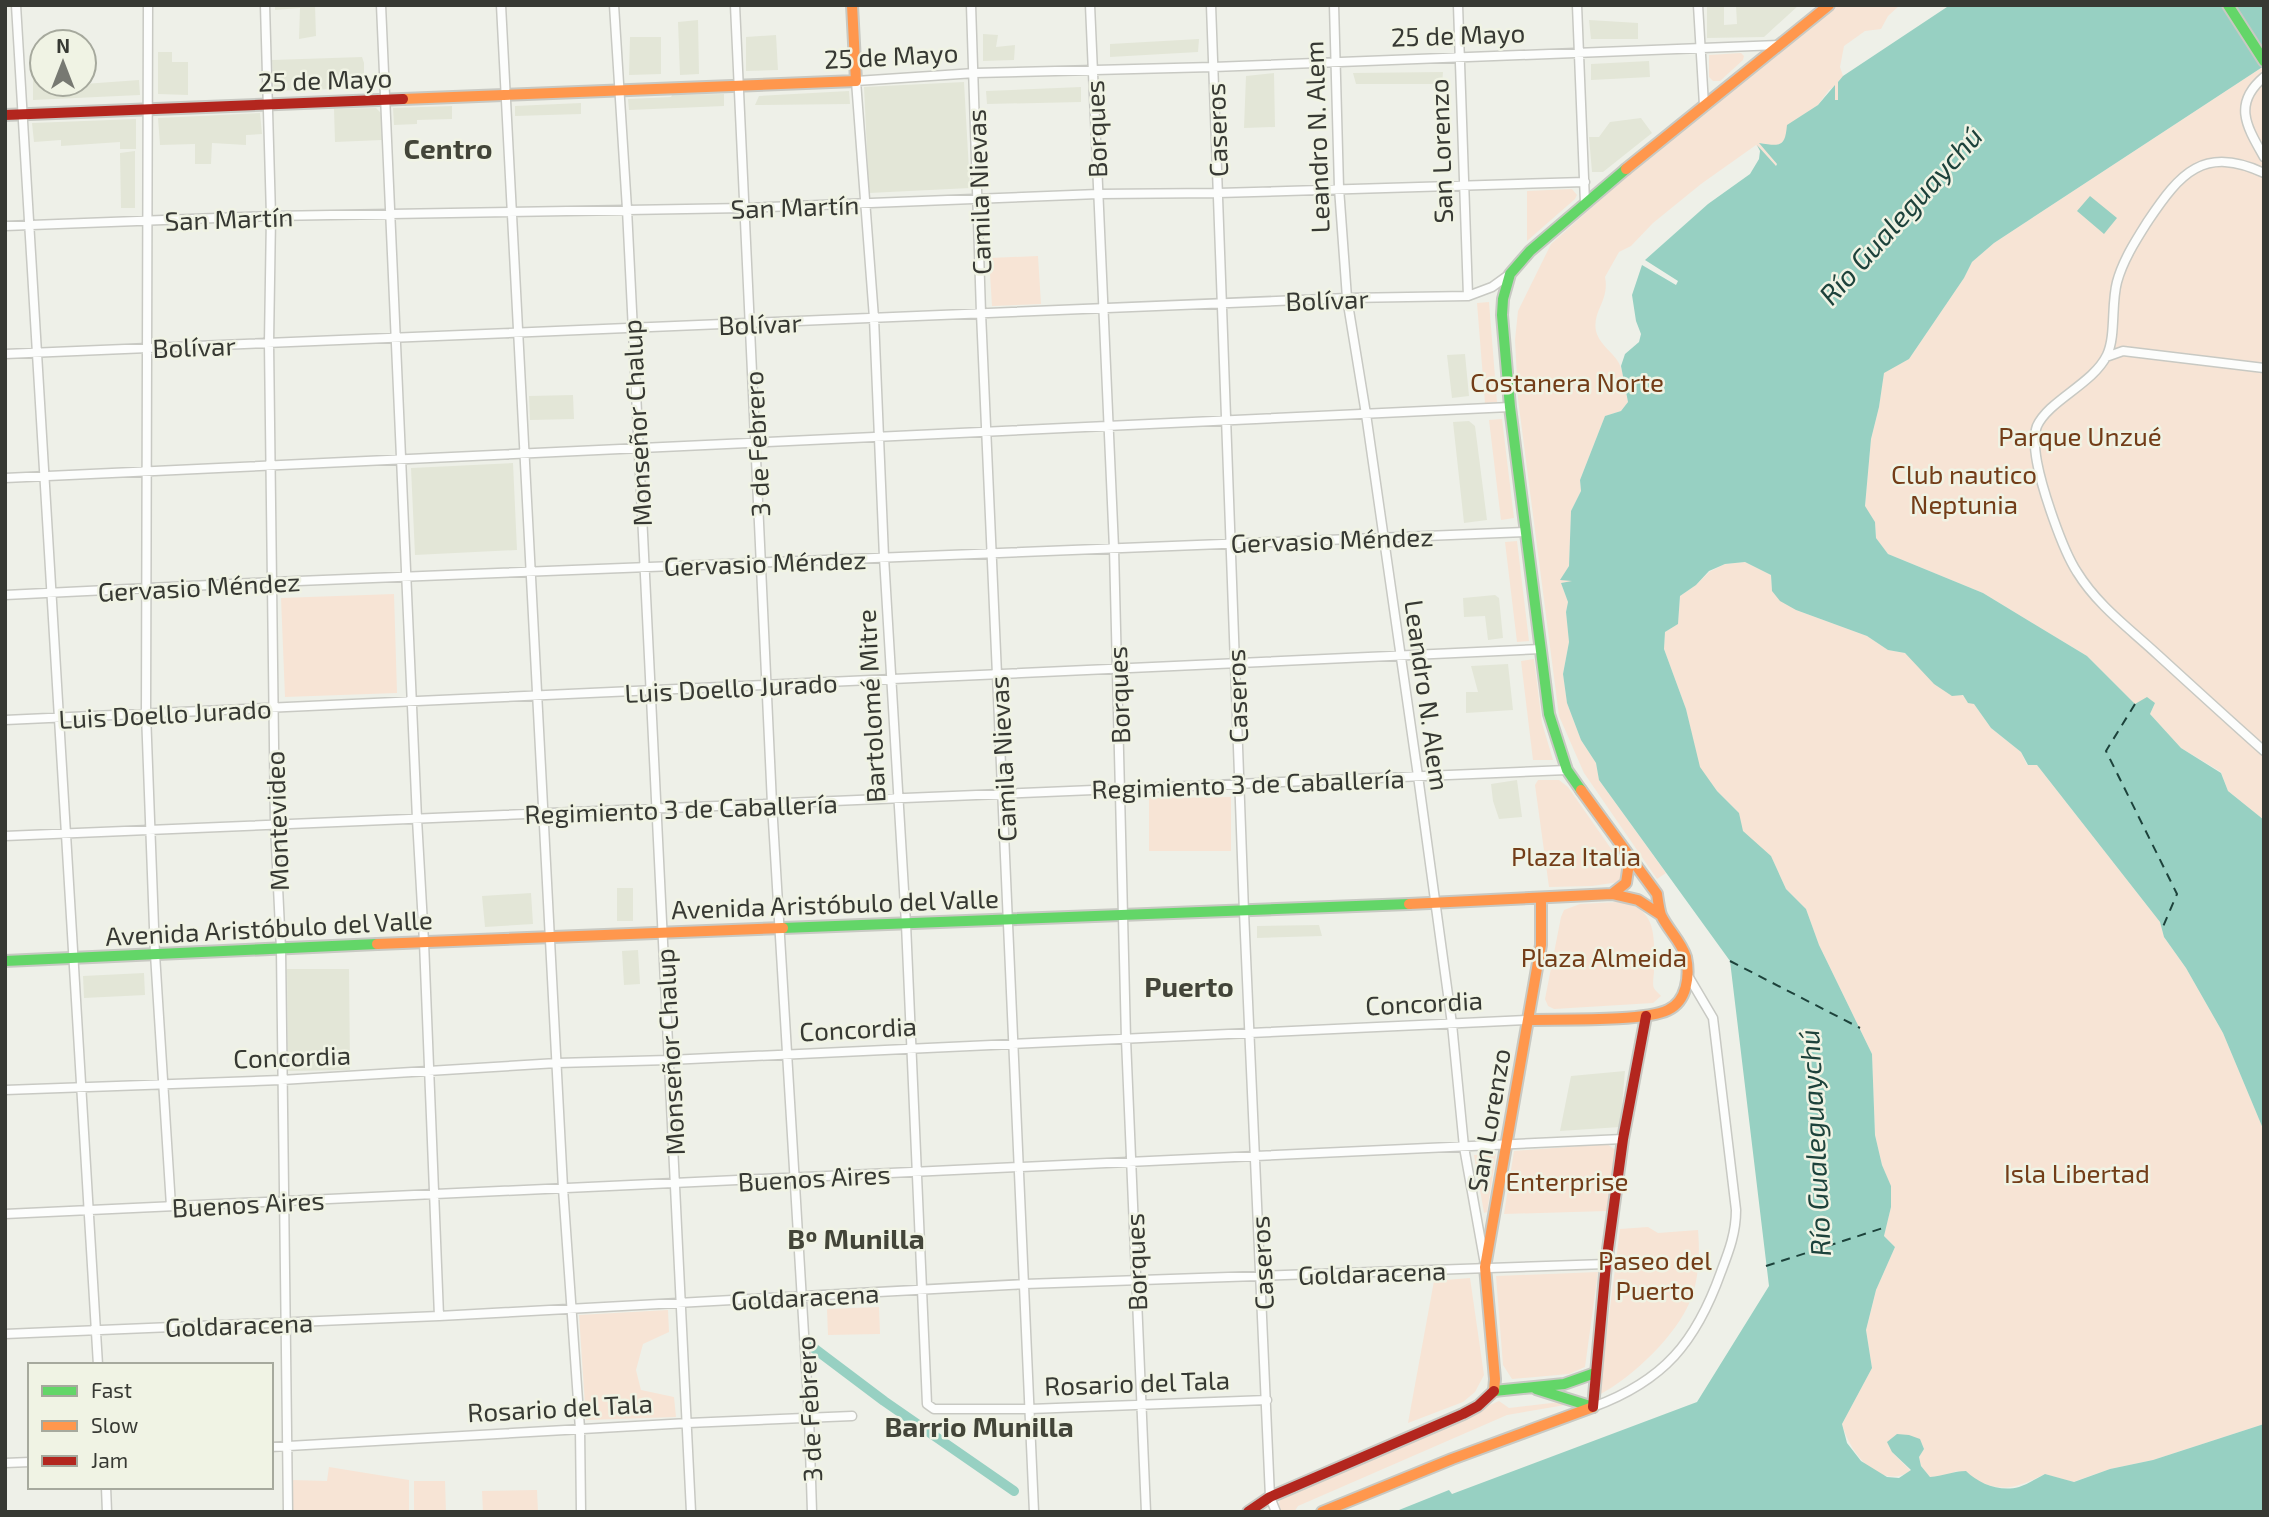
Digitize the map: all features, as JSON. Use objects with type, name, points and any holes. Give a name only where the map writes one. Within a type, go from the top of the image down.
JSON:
[{"type":"main road","name":"Bartolomé Mitre","points":[[852,5],[856,81]]},
{"type":"main road","points":[[2228,5],[2264,61]]},
{"type":"main road","points":[[1687,974],[1686,958],[1679,941],[1661,915],[1657,894],[1567,769],[1549,714],[1510,407],[1503,299],[1510,274],[1530,251],[1703,105],[1826,6]]},
{"type":"main road","name":"25 de Mayo","points":[[5,115],[856,81]]},
{"type":"main road","points":[[1612,894],[1629,882],[1630,856]]},
{"type":"main road","name":"Avenida Aristóbulo del Valle","points":[[5,961],[551,936],[1244,912],[1612,894],[1638,898],[1651,904],[1661,915]]},
{"type":"main road","name":"San Lorenzo","points":[[1485,1267],[1542,945],[1541,898]]},
{"type":"main road","name":"Concordia","points":[[1528,1020],[1646,1016],[1668,1010],[1684,995],[1687,974]]},
{"type":"main road","points":[[1593,1407],[1606,1264],[1623,1139],[1646,1016]]},
{"type":"main road","name":"Leandro N. Alem","points":[[1485,1267],[1495,1379],[1493,1391]]},
{"type":"main road","points":[[1248,1512],[1270,1497],[1463,1414],[1478,1406],[1493,1391],[1574,1381],[1595,1373]]},
{"type":"main road","points":[[1530,1388],[1593,1407]]},
{"type":"main road","points":[[1322,1512],[1451,1459],[1593,1407]]},
{"type":"street","points":[[16,5],[98,1363]]},
{"type":"street","points":[[148,5],[146,713],[155,954],[171,1206]]},
{"type":"street","name":"Montevideo","points":[[265,5],[271,216],[269,343],[275,825],[281,949],[288,1512]]},
{"type":"street","points":[[381,5],[439,1316]]},
{"type":"street","points":[[501,5],[556,1063],[579,1429],[581,1512]]},
{"type":"street","name":"Monseñor Chalup","points":[[614,5],[664,933],[691,1512]]},
{"type":"street","name":"3 de Febrero","points":[[735,5],[772,804],[809,1417],[812,1512]]},
{"type":"street","name":"Camila Nievas","points":[[971,5],[981,313],[1010,919],[1034,1512]]},
{"type":"street","name":"Borques","points":[[1090,5],[1114,548],[1126,1040],[1146,1512]]},
{"type":"street","name":"Caseros","points":[[1211,5],[1244,912],[1270,1497],[1276,1512]]},
{"type":"street","name":"Leandro N. Alem","points":[[1334,5],[1339,188],[1347,298],[1418,776],[1452,1024],[1464,1147],[1485,1267]]},
{"type":"street","name":"San Lorenzo","points":[[1458,5],[1468,296]]},
{"type":"street","points":[[1577,5],[1585,203]]},
{"type":"street","points":[[1699,5],[1703,105]]},
{"type":"street","name":"25 de Mayo","points":[[856,81],[975,73],[1213,67],[1780,45]]},
{"type":"street","points":[[2253,168],[2259,163],[2262,154],[2246,124],[2245,105],[2254,86],[2264,77]]},
{"type":"street","name":"Bartolomé Mitre","points":[[856,81],[874,318],[884,557],[906,924],[927,1404]]},
{"type":"street","points":[[2264,173],[2227,161],[2211,162],[2185,175],[2171,189],[2126,258],[2117,280],[2113,302],[2112,344],[2106,357],[2092,374],[2044,417],[2037,427],[2035,441],[2039,470],[2067,551],[2075,570],[2088,589],[2122,625],[2264,751]]},
{"type":"street","name":"San Martín","points":[[5,226],[271,216],[864,205],[1098,194],[1218,194],[1586,182]]},
{"type":"street","name":"Bolívar","points":[[5,355],[1222,303],[1468,296],[1492,287],[1510,274]]},
{"type":"street","points":[[2112,344],[2123,351],[2264,368]]},
{"type":"street","points":[[2106,357],[2123,351]]},
{"type":"street","points":[[5,478],[1510,407]]},
{"type":"street","name":"Gervasio Méndez","points":[[5,595],[406,576],[1525,532]]},
{"type":"street","name":"Luis Doello Jurado","points":[[5,720],[1541,649]]},
{"type":"street","name":"Regimiento 3 de Caballería","points":[[5,836],[1567,769]]},
{"type":"street","points":[[1593,1407],[1651,1378],[1684,1346],[1707,1305],[1735,1232],[1736,1210],[1713,1018],[1687,974]]},
{"type":"street","name":"Concordia","points":[[5,1090],[281,1080],[556,1063],[1126,1040],[1528,1020]]},
{"type":"street","name":"Buenos Aires","points":[[5,1214],[1623,1139]]},
{"type":"street","name":"Goldaracena","points":[[5,1334],[439,1316],[1025,1284],[1606,1264]]},
{"type":"street","name":"Rosario del Tala","points":[[927,1404],[934,1409],[1030,1409],[1267,1400]]},
{"type":"street","name":"Rosario del Tala","points":[[273,1447],[852,1416]]},
{"type":"street","points":[[5,1463],[28,1462]]},
{"type":"street","points":[[106,1489],[107,1512]]},
{"type":"shaded area","points":[[275,5],[315,5],[316,36],[299,39],[300,8],[275,10]]},
{"type":"shaded area","points":[[1707,5],[1724,5],[1724,25],[1737,24],[1736,5],[1799,5],[1764,37],[1707,38]]},
{"type":"shaded area","points":[[698,20],[699,74],[680,75],[678,22]]},
{"type":"shaded area","points":[[1589,20],[1638,23],[1638,39],[1591,39]]},
{"type":"shaded area","points":[[983,34],[998,35],[996,47],[1015,45],[1014,60],[983,61]]},
{"type":"shaded area","points":[[776,35],[778,70],[746,71],[746,37]]},
{"type":"shaded area","points":[[630,37],[661,37],[661,74],[629,75]]},
{"type":"shaded area","points":[[1199,39],[1198,52],[1110,57],[1110,44]]},
{"type":"shaded area","points":[[158,52],[172,52],[172,62],[188,62],[188,95],[158,94]]},
{"type":"shaded area","points":[[362,57],[364,88],[274,91],[272,60]]},
{"type":"shaded area","points":[[1649,61],[1650,77],[1591,80],[1591,64]]},
{"type":"shaded area","points":[[1443,72],[1442,84],[1356,84],[1353,73]]},
{"type":"shaded area","points":[[1274,73],[1275,127],[1244,128],[1246,76]]},
{"type":"shaded area","points":[[139,80],[140,95],[98,97],[98,83]]},
{"type":"shaded area","points":[[964,82],[970,188],[869,193],[864,87]]},
{"type":"shaded area","points":[[1081,87],[1081,102],[987,104],[986,91]]},
{"type":"shaded area","points":[[849,91],[850,104],[755,105],[759,96]]},
{"type":"shaded area","points":[[724,94],[724,106],[629,110],[628,99]]},
{"type":"shaded area","points":[[33,98],[76,98],[33,100]]},
{"type":"shaded area","points":[[581,103],[581,114],[515,116],[515,106]]},
{"type":"shaded area","points":[[452,106],[452,119],[417,120],[417,124],[394,125],[393,108]]},
{"type":"shaded area","points":[[376,108],[381,113],[382,140],[335,142],[334,109]]},
{"type":"shaded area","points":[[260,113],[262,134],[246,135],[246,145],[212,143],[211,164],[195,164],[195,144],[160,145],[158,118]]},
{"type":"shaded area","points":[[1641,118],[1652,133],[1603,172],[1592,172],[1589,137],[1599,137],[1610,122]]},
{"type":"shaded area","points":[[136,119],[136,149],[120,149],[120,142],[61,146],[61,140],[34,142],[32,123]]},
{"type":"shaded area","points":[[135,151],[135,208],[121,208],[120,153]]},
{"type":"shaded area","points":[[1465,354],[1469,396],[1452,398],[1447,355]]},
{"type":"shaded area","points":[[573,395],[574,419],[530,420],[529,396]]},
{"type":"shaded area","points":[[1469,421],[1475,426],[1487,520],[1464,523],[1453,422]]},
{"type":"shaded area","points":[[513,463],[517,550],[415,555],[411,468]]},
{"type":"shaded area","points":[[1495,595],[1499,598],[1503,638],[1488,640],[1485,616],[1464,617],[1463,598]]},
{"type":"shaded area","points":[[1508,664],[1513,710],[1466,713],[1466,692],[1478,692],[1471,666]]},
{"type":"shaded area","points":[[1517,780],[1522,817],[1499,819],[1491,784]]},
{"type":"shaded area","points":[[617,888],[633,888],[633,921],[617,921]]},
{"type":"shaded area","points":[[531,893],[533,924],[485,927],[482,896]]},
{"type":"shaded area","points":[[1319,925],[1322,936],[1257,938],[1257,926]]},
{"type":"shaded area","points":[[638,950],[640,984],[624,985],[622,951]]},
{"type":"shaded area","points":[[287,969],[349,969],[350,1070],[288,1071]]},
{"type":"shaded area","points":[[144,973],[145,995],[84,998],[83,976]]},
{"type":"shaded area","points":[[1625,1071],[1620,1127],[1560,1131],[1571,1076]]},
{"type":"green space","name":"Costanera Norte","points":[[1839,5],[1900,5],[1888,16],[1881,29],[1865,31],[1844,46],[1840,67],[1843,76],[1838,82],[1838,100],[1835,100],[1835,86],[1818,105],[1788,125],[1785,138],[1780,144],[1760,143],[1777,164],[1775,166],[1756,145],[1701,184],[1653,223],[1631,246],[1619,252],[1605,277],[1605,292],[1596,317],[1598,337],[1621,368],[1628,402],[1621,411],[1605,416],[1580,480],[1581,491],[1571,511],[1569,566],[1561,580],[1572,580],[1561,583],[1568,602],[1566,612],[1569,642],[1563,674],[1567,703],[1581,740],[1596,763],[1599,780],[1666,873],[1657,879],[1584,773],[1559,716],[1518,399],[1515,340],[1518,311],[1551,244],[1636,168]]},
{"type":"green space","points":[[1741,53],[1743,60],[1720,81],[1713,81],[1709,77],[1709,55]]},
{"type":"green space","name":"Parque Unzué","points":[[2264,66],[2264,820],[2228,791],[2221,772],[2181,748],[2150,714],[2155,703],[2135,704],[2087,656],[1983,593],[1888,554],[1876,538],[1875,522],[1865,507],[1871,439],[1884,372],[1909,359],[1972,262],[1994,243]]},
{"type":"green space","points":[[1572,189],[1577,195],[1575,199],[1527,241],[1527,191]]},
{"type":"green space","points":[[1038,256],[1041,304],[992,306],[989,258]]},
{"type":"green space","points":[[1489,302],[1497,402],[1485,403],[1477,303]]},
{"type":"green space","points":[[1502,419],[1514,518],[1501,520],[1489,420]]},
{"type":"green space","points":[[1517,541],[1529,641],[1517,642],[1505,542]]},
{"type":"green space","name":"Isla Libertad","points":[[1745,562],[1771,575],[1772,591],[1796,610],[1867,636],[1888,650],[1905,653],[1974,704],[1991,728],[2021,752],[2027,765],[2037,765],[2160,922],[2164,937],[2186,968],[2223,1033],[2264,1131],[2264,1424],[2153,1460],[2110,1469],[2073,1482],[2045,1474],[2010,1487],[1991,1486],[1957,1471],[1930,1477],[1921,1466],[1919,1457],[1924,1449],[1920,1440],[1908,1435],[1892,1452],[1911,1471],[1899,1476],[1877,1473],[1859,1457],[1852,1446],[1842,1424],[1872,1368],[1866,1330],[1876,1290],[1895,1247],[1884,1236],[1891,1207],[1891,1187],[1882,1165],[1875,1135],[1872,1054],[1819,945],[1806,909],[1786,889],[1771,856],[1742,831],[1739,813],[1717,791],[1699,767],[1686,709],[1664,649],[1665,632],[1678,624],[1680,596],[1709,572],[1725,564]]},
{"type":"green space","points":[[394,594],[397,693],[285,697],[281,598]]},
{"type":"green space","points":[[1534,659],[1542,723],[1553,760],[1533,760],[1521,661]]},
{"type":"green space","name":"Plaza Italia","points":[[1538,780],[1559,780],[1568,787],[1621,863],[1623,879],[1592,886],[1549,887],[1535,785]]},
{"type":"green space","points":[[1231,797],[1231,851],[1149,851],[1149,798]]},
{"type":"green space","name":"Plaza Almeida","points":[[1617,902],[1631,905],[1647,917],[1654,947],[1653,986],[1661,996],[1653,1003],[1554,1009],[1548,1006],[1545,999],[1564,910],[1580,904]]},
{"type":"green space","name":"Enterprise","points":[[1607,1144],[1617,1151],[1607,1211],[1504,1214],[1514,1151]]},
{"type":"green space","points":[[1496,1154],[1487,1212],[1484,1213],[1474,1155]]},
{"type":"green space","name":"Paseo del Puerto","points":[[1648,1227],[1658,1233],[1698,1230],[1698,1265],[1694,1291],[1676,1327],[1665,1340],[1626,1377],[1599,1395],[1620,1229]]},
{"type":"green space","points":[[1598,1272],[1585,1367],[1569,1374],[1512,1379],[1503,1365],[1496,1276]]},
{"type":"green space","points":[[1470,1278],[1484,1375],[1475,1392],[1463,1402],[1408,1423],[1434,1281]]},
{"type":"green space","points":[[879,1307],[880,1334],[828,1335],[827,1309]]},
{"type":"green space","points":[[668,1310],[669,1332],[643,1344],[636,1370],[641,1390],[674,1397],[676,1417],[586,1420],[579,1315]]},
{"type":"green space","points":[[1499,1401],[1509,1408],[1560,1402],[1571,1404],[1507,1415],[1298,1506],[1294,1512],[1280,1512],[1277,1508],[1281,1498]]},
{"type":"green space","points":[[329,1467],[409,1480],[409,1512],[293,1512],[292,1480],[327,1481]]},
{"type":"green space","points":[[414,1481],[445,1481],[446,1512],[414,1512]]},
{"type":"green space","points":[[537,1490],[538,1512],[483,1512],[482,1491]]},
{"type":"water","name":"Río Gualeguaychú","points":[[1950,5],[2264,5],[2264,66],[1994,243],[1972,262],[1909,359],[1884,373],[1871,439],[1865,506],[1875,522],[1876,538],[1888,554],[1983,593],[2087,656],[2135,704],[2147,697],[2155,703],[2150,714],[2181,748],[2221,773],[2228,791],[2264,820],[2264,1131],[2223,1033],[2186,968],[2164,937],[2160,922],[2037,765],[2028,765],[2021,752],[1991,728],[1974,704],[1968,703],[1963,695],[1952,696],[1934,684],[1905,653],[1888,650],[1867,636],[1796,610],[1780,601],[1772,591],[1771,575],[1745,562],[1725,564],[1709,571],[1696,585],[1680,596],[1678,624],[1665,632],[1664,649],[1686,709],[1700,767],[1717,791],[1739,813],[1743,831],[1771,856],[1786,889],[1806,909],[1819,945],[1872,1054],[1875,1135],[1882,1165],[1891,1186],[1891,1207],[1884,1236],[1895,1247],[1876,1290],[1866,1330],[1872,1368],[1842,1424],[1847,1443],[1861,1461],[1887,1477],[1899,1478],[1911,1470],[1892,1452],[1887,1442],[1897,1434],[1909,1435],[1920,1439],[1924,1449],[1919,1457],[1921,1466],[1930,1477],[1966,1471],[1990,1486],[2012,1488],[2045,1474],[2074,1482],[2264,1424],[2264,1512],[1394,1512],[1449,1490],[1452,1494],[1697,1402],[1769,1286],[1730,961],[1599,780],[1596,763],[1581,740],[1567,703],[1563,674],[1569,642],[1566,612],[1568,602],[1561,583],[1572,581],[1560,580],[1569,566],[1571,511],[1581,491],[1580,480],[1605,416],[1621,411],[1628,402],[1621,366],[1625,354],[1639,342],[1641,334],[1632,295],[1642,265],[1676,285],[1678,281],[1645,260],[1708,204],[1750,174],[1759,159],[1760,151],[1757,145],[1776,166],[1759,143],[1777,145],[1783,142],[1787,125],[1818,105],[1835,85],[1835,100],[1838,100],[1838,82],[1843,76]]},
{"type":"water","points":[[2090,196],[2117,218],[2104,234],[2077,211]]},
{"type":"waterway","points":[[811,1346],[884,1401],[1014,1491]]},
{"type":"ferry route","points":[[2135,704],[2106,751],[2177,894],[2162,929]]},
{"type":"ferry route","points":[[1730,961],[1860,1028]]},
{"type":"ferry route","points":[[1766,1266],[1886,1227]]},
{"type":"traffic: fast","points":[[2228,5],[2264,61]]},
{"type":"traffic: fast","points":[[1581,790],[1567,770],[1549,714],[1510,407],[1503,299],[1510,274],[1530,251],[1626,169]]},
{"type":"traffic: fast","points":[[783,928],[1409,904]]},
{"type":"traffic: fast","points":[[5,961],[377,944]]},
{"type":"traffic: fast","points":[[1494,1391],[1564,1384],[1595,1373]]},
{"type":"traffic: fast","points":[[1536,1389],[1593,1407]]},
{"type":"traffic: slow","points":[[403,99],[856,81],[852,5]]},
{"type":"traffic: slow","points":[[1626,169],[1829,5]]},
{"type":"traffic: slow","points":[[1528,1020],[1580,1020],[1656,1014],[1674,1006],[1686,987],[1686,957],[1661,915],[1657,894],[1581,790]]},
{"type":"traffic: slow","points":[[1612,894],[1626,883],[1630,857]]},
{"type":"traffic: slow","points":[[1409,904],[1612,894],[1638,900],[1661,915]]},
{"type":"traffic: slow","points":[[1494,1391],[1485,1267],[1541,945],[1541,899]]},
{"type":"traffic: slow","points":[[377,944],[783,928]]},
{"type":"traffic: slow","points":[[1322,1512],[1452,1459],[1593,1407]]},
{"type":"traffic: jam","points":[[5,115],[403,99]]},
{"type":"traffic: jam","points":[[1593,1407],[1606,1264],[1623,1139],[1646,1016]]},
{"type":"traffic: jam","points":[[1248,1512],[1270,1497],[1463,1414],[1478,1406],[1494,1391]]},
{"type":"district","name":"Centro","points":[[448,148]]},
{"type":"district","name":"Puerto","points":[[1189,986]]},
{"type":"district","name":"Bº Munilla","points":[[856,1238]]},
{"type":"district","name":"Barrio Munilla","points":[[979,1426]]},
{"type":"park label","name":"Club nautico Neptunia","points":[[1964,488]]}]
